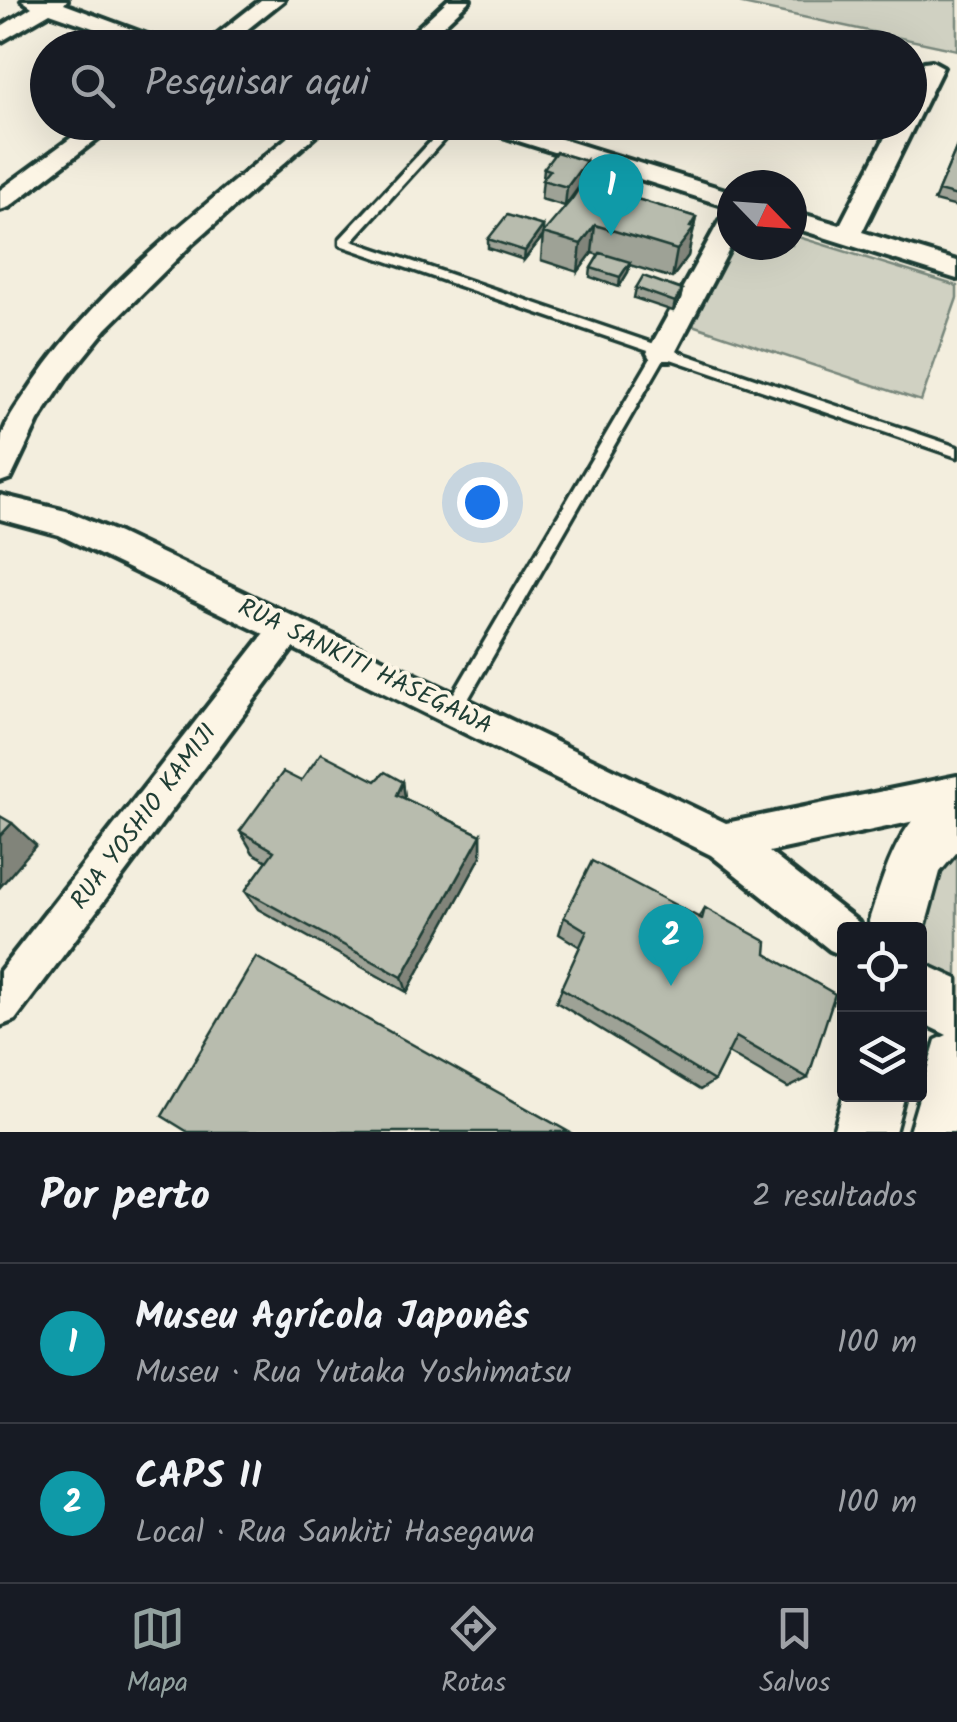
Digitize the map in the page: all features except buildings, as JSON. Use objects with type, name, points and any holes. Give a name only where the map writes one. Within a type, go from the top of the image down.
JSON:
[{"type":"street","points":[[234,30],[274,0]]},
{"type":"street","points":[[426,30],[460,0]]},
{"type":"street","points":[[0,36],[46,2],[123,30]]},
{"type":"street","points":[[927,77],[932,67]]},
{"type":"street","points":[[0,202],[84,140]]},
{"type":"street","points":[[0,470],[42,390],[99,320],[140,279],[299,140]]},
{"type":"street","points":[[540,140],[717,195]]},
{"type":"street","points":[[847,236],[895,140]]},
{"type":"street","points":[[807,224],[957,270]]},
{"type":"street","points":[[660,353],[717,248]]},
{"type":"street","name":"RUA SANKITI HASEGAWA","points":[[0,507],[66,524],[94,536],[725,842],[837,930]]},
{"type":"street","name":"RUA YOSHIO KAMIJI","points":[[0,1005],[288,630]]},
{"type":"street","points":[[725,842],[957,794]]},
{"type":"street","points":[[896,922],[917,857],[957,812]]},
{"type":"street","points":[[927,995],[957,1010]]},
{"type":"street","points":[[940,1132],[957,1060]]},
{"type":"street","points":[[864,1132],[873,1102]]},
{"type":"lane","points":[[438,140],[344,242],[957,452]]},
{"type":"lane","points":[[452,710],[660,353]]},
{"type":"shaded area","points":[[739,0],[957,0],[957,50],[927,44],[927,30],[864,30],[742,4]]},
{"type":"shaded area","points":[[807,240],[957,286],[957,298],[921,401],[692,325],[726,260],[807,260]]},
{"type":"shaded area","points":[[957,838],[957,991],[927,969],[927,922],[916,922],[922,897]]},
{"type":"place","name":"Museu Agrícola Japonês","points":[[611,236]]},
{"type":"place","name":"CAPS II","points":[[671,986]]}]
